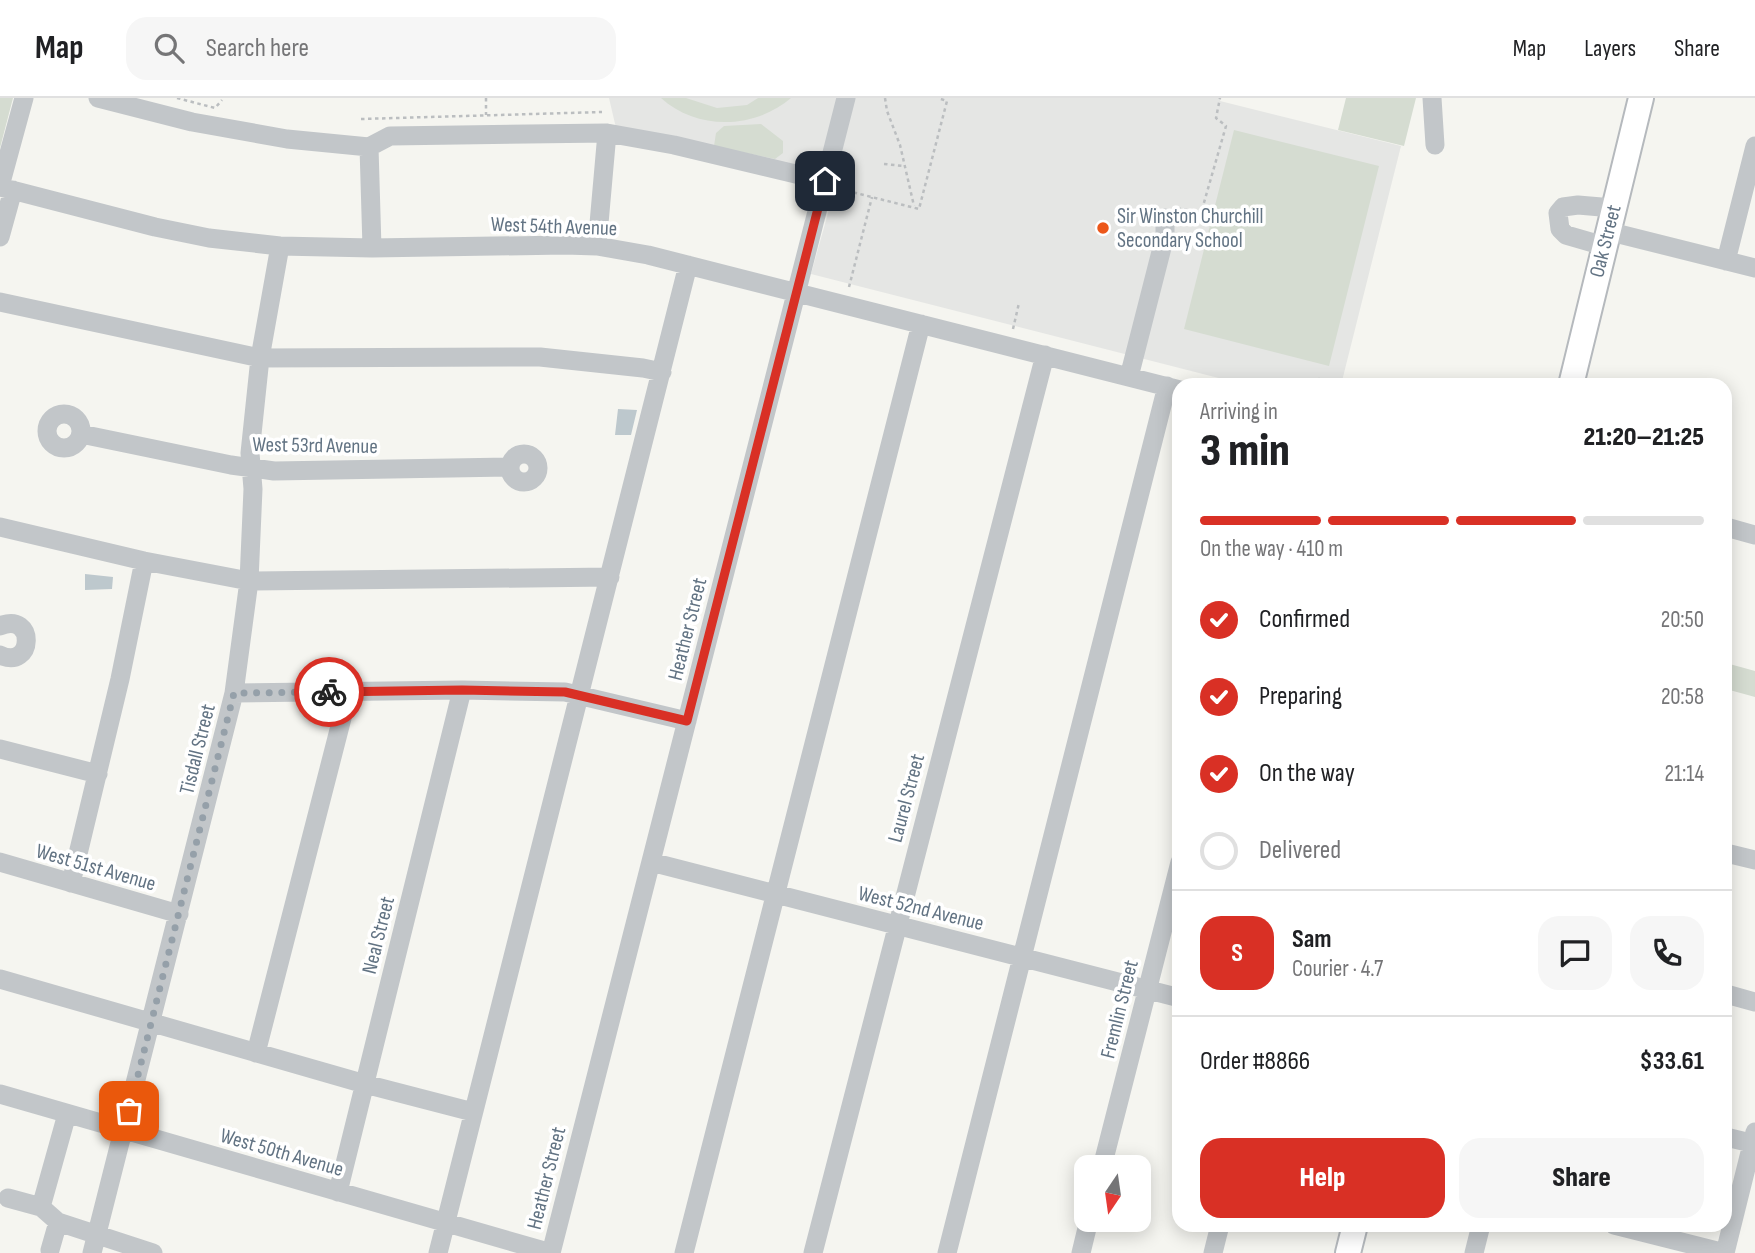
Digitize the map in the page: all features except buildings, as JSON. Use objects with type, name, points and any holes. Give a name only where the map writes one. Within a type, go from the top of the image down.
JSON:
[{"type":"main road","name":"Oak Street","points":[[1573,378],[1641,98]]},
{"type":"main road","points":[[1348,1253],[1353,1232]]},
{"type":"street","points":[[0,237],[4,188],[24,98]]},
{"type":"street","points":[[98,98],[192,122],[287,139],[369,147],[390,136],[607,133],[674,145],[832,185]]},
{"type":"street","name":"Heather Street","points":[[551,1253],[796,293],[832,185],[846,98]]},
{"type":"street","points":[[1432,98],[1435,145]]},
{"type":"street","points":[[597,246],[607,133]]},
{"type":"street","points":[[1726,261],[1755,146]]},
{"type":"street","points":[[369,147],[372,248]]},
{"type":"street","name":"West 54th Avenue","points":[[4,188],[156,227],[209,238],[280,246],[597,246],[648,255],[1172,388]]},
{"type":"street","points":[[1129,377],[1165,236],[1165,218]]},
{"type":"street","points":[[1608,228],[1755,268]]},
{"type":"street","name":"Tisdall Street","points":[[94,1245],[234,693],[249,582],[250,453],[260,358],[280,246]]},
{"type":"street","points":[[438,1253],[688,265]]},
{"type":"street","points":[[0,302],[260,358],[540,357],[662,372]]},
{"type":"street","points":[[684,1253],[921,324]]},
{"type":"street","name":"Laurel Street","points":[[813,1253],[1045,355]]},
{"type":"street","points":[[947,1253],[1172,392]]},
{"type":"street","name":"West 53rd Avenue","points":[[81,434],[274,471],[509,467]]},
{"type":"street","points":[[0,527],[144,561],[249,582],[610,577]]},
{"type":"street","points":[[1732,528],[1755,534]]},
{"type":"street","points":[[71,883],[98,774],[144,561]]},
{"type":"street","points":[[0,626],[15,624],[21,627],[27,639],[26,646],[18,656],[11,658],[0,655]]},
{"type":"street","points":[[234,693],[462,690],[565,692],[687,721]]},
{"type":"street","name":"Neal Street","points":[[338,1192],[462,690]]},
{"type":"street","points":[[256,1053],[349,691]]},
{"type":"street","points":[[0,749],[98,774]]},
{"type":"street","points":[[1732,854],[1755,860]]},
{"type":"street","name":"West 51st Avenue","points":[[0,862],[178,914]]},
{"type":"street","name":"West 52nd Avenue","points":[[651,862],[1172,996]]},
{"type":"street","name":"Fremlin Street","points":[[1105,1155],[1172,893]]},
{"type":"street","points":[[0,979],[365,1084],[473,1112]]},
{"type":"street","points":[[1732,996],[1755,1002]]},
{"type":"street","name":"West 50th Avenue","points":[[0,1094],[551,1253]]},
{"type":"street","points":[[41,1207],[67,1114]]},
{"type":"street","points":[[1732,1138],[1754,1140],[1732,1226]]},
{"type":"street","points":[[8,1198],[41,1207],[58,1222],[94,1245],[153,1253]]},
{"type":"street","points":[[50,1250],[58,1222]]},
{"type":"street","points":[[1081,1253],[1086,1232]]},
{"type":"street","points":[[1213,1253],[1218,1232]]},
{"type":"street","points":[[1474,1253],[1479,1232]]},
{"type":"street","points":[[1642,1232],[1725,1253],[1730,1232]]},
{"type":"path","points":[[177,98],[215,108],[222,100]]},
{"type":"path","points":[[198,103],[201,98]]},
{"type":"path","points":[[486,98],[486,115]]},
{"type":"path","points":[[885,98],[900,145],[915,208]]},
{"type":"path","points":[[832,185],[919,209],[947,101],[938,98]]},
{"type":"path","points":[[1165,218],[1170,207],[1200,213],[1226,126],[1216,118],[1220,98]]},
{"type":"path","points":[[361,119],[602,112]]},
{"type":"path","points":[[884,164],[904,166]]},
{"type":"path","points":[[849,287],[872,197]]},
{"type":"path","points":[[1013,329],[1019,303]]},
{"type":"shaded area","points":[[0,98],[13,98],[0,148]]},
{"type":"shaded area","name":"Sir Winston Churchill Secondary School","points":[[609,98],[1221,98],[1220,101],[1401,146],[1343,378],[1219,378],[811,274],[837,181],[616,128]]},
{"type":"shaded area","points":[[661,98],[686,98],[717,108],[747,105],[758,98],[791,98],[761,116],[726,122],[691,116],[675,109]]},
{"type":"shaded area","points":[[1346,98],[1416,98],[1404,146],[1338,130]]},
{"type":"shaded area","points":[[761,124],[783,141],[783,153],[775,159],[714,146],[716,133],[724,126]]},
{"type":"shaded area","points":[[1234,130],[1379,166],[1329,366],[1184,329]]},
{"type":"shaded area","points":[[618,409],[637,410],[631,435],[615,435]]},
{"type":"shaded area","points":[[85,574],[113,577],[112,589],[85,590]]},
{"type":"shaded area","points":[[1732,665],[1755,671],[1755,697],[1732,691]]},
{"type":"way so far","points":[[129,1111],[234,693],[329,692]]},
{"type":"place","name":"Sir Winston Churchill Secondary School","points":[[1103,228]]},
{"type":"route","points":[[329,692],[565,692],[687,721],[825,181]]}]
